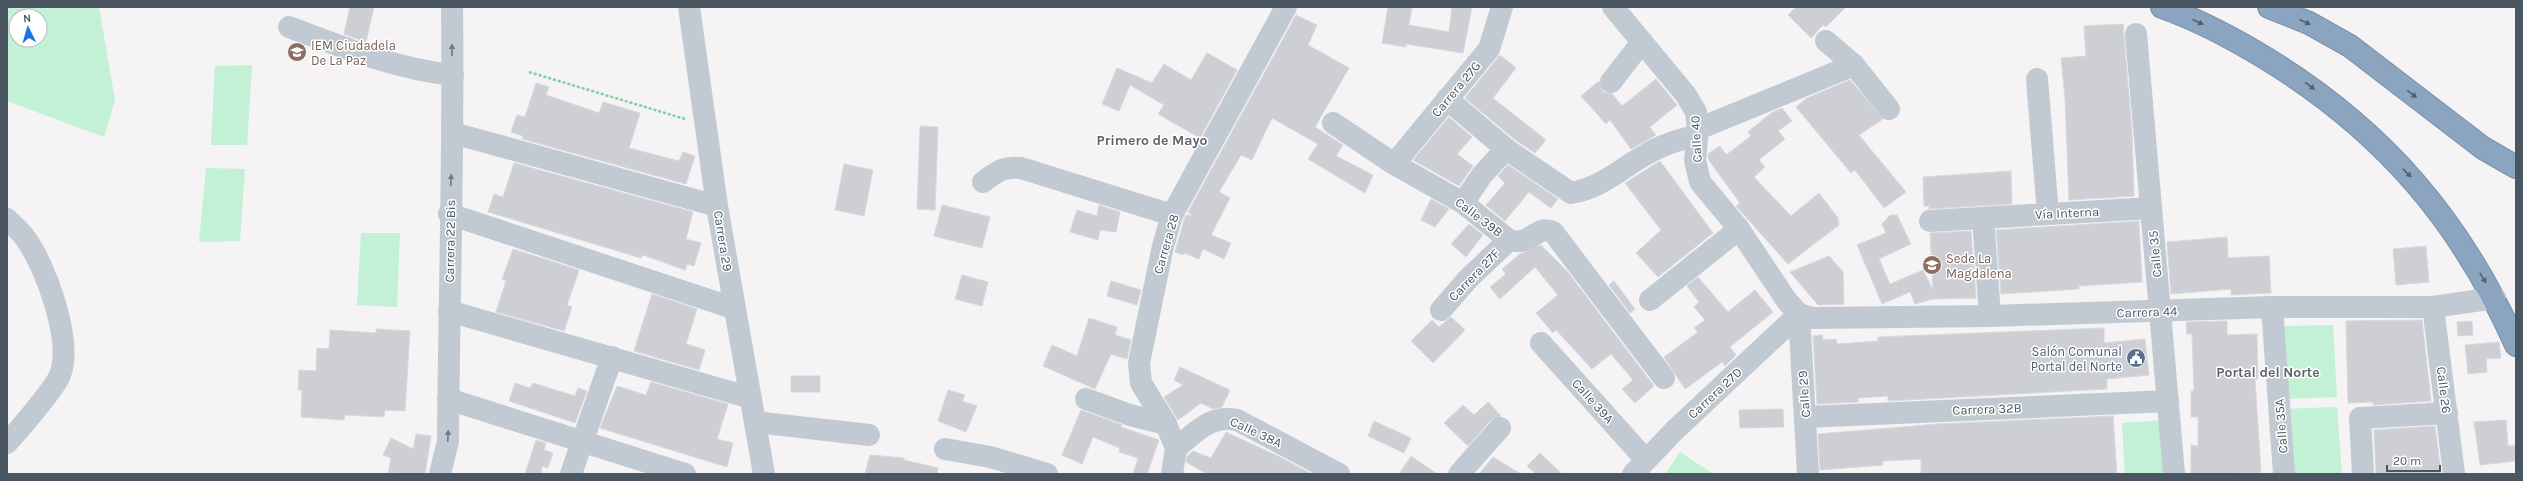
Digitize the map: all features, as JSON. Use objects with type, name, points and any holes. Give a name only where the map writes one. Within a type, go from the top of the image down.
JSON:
[{"type":"highway","points":[[2162,7],[2230,37],[2309,85],[2363,129],[2417,183],[2457,235],[2495,298],[2516,345]]},
{"type":"highway","points":[[2269,7],[2309,23],[2350,46],[2483,148],[2516,167]]},
{"type":"street","name":"Carrera 22 Bis","points":[[440,474],[448,441],[450,214],[453,133],[452,7]]},
{"type":"street","name":"Carrera 29","points":[[689,7],[733,308],[751,398],[759,422],[771,474]]},
{"type":"street","name":"Carrera 29","points":[[699,7],[724,203],[759,422],[764,474]]},
{"type":"street","name":"Carrera 28","points":[[1176,448],[1166,424],[1141,383],[1139,363],[1163,246],[1172,215],[1286,7]]},
{"type":"street","name":"Carrera 27G","points":[[1394,164],[1490,49],[1502,7]]},
{"type":"street","name":"Calle 40","points":[[1613,7],[1686,95],[1696,112],[1697,132],[1695,160],[1700,182],[1739,229],[1787,301],[1799,314]]},
{"type":"street","points":[[289,27],[359,53],[424,72],[453,75]]},
{"type":"street","name":"Calle 35","points":[[2136,34],[2174,474]]},
{"type":"street","points":[[1826,41],[1854,65],[1889,109]]},
{"type":"street","points":[[1611,82],[1642,42]]},
{"type":"street","points":[[1447,99],[1506,149],[1572,193],[1583,191],[1610,178],[1645,155],[1672,142],[1854,65]]},
{"type":"street","points":[[2037,79],[2048,214]]},
{"type":"street","name":"Calle 39B","points":[[1333,123],[1394,164],[1463,203],[1508,240],[1517,242],[1526,241],[1540,230],[1547,229],[1553,232],[1664,378]]},
{"type":"street","points":[[453,133],[717,206]]},
{"type":"street","points":[[1463,203],[1482,175],[1506,149]]},
{"type":"street","points":[[983,182],[1000,169],[1010,167],[1021,168],[1172,215]]},
{"type":"street","name":"Vía Interna","points":[[1930,221],[2151,208]]},
{"type":"street","points":[[450,214],[733,308]]},
{"type":"street","points":[[1983,218],[1990,316]]},
{"type":"street","points":[[7,219],[25,238],[38,260],[52,295],[60,329],[63,358],[60,376],[7,443]]},
{"type":"street","points":[[1650,300],[1739,229]]},
{"type":"street","name":"Carrera 27F","points":[[1441,310],[1468,279],[1508,240]]},
{"type":"street","name":"Carrera 44","points":[[1799,314],[1812,318],[2160,312],[2272,307],[2433,307],[2495,298]]},
{"type":"street","name":"Calle 35A","points":[[2272,307],[2284,474]]},
{"type":"street","name":"Calle 26","points":[[2433,307],[2454,474]]},
{"type":"street","points":[[449,311],[612,356],[751,398]]},
{"type":"street","name":"Calle 29","points":[[1799,314],[1806,417],[1808,474]]},
{"type":"street","name":"Carrera 27D","points":[[1639,467],[1799,314]]},
{"type":"street","name":"Calle 39A","points":[[1541,343],[1639,467]]},
{"type":"street","points":[[571,474],[612,356]]},
{"type":"street","points":[[448,399],[685,474]]},
{"type":"street","points":[[1086,399],[1130,415],[1166,424]]},
{"type":"street","name":"Carrera 32B","points":[[1806,417],[2168,401]]},
{"type":"street","points":[[2363,474],[2360,418],[2446,413]]},
{"type":"street","name":"Calle 38A","points":[[1176,448],[1212,421],[1223,417],[1237,420],[1339,474]]},
{"type":"street","points":[[759,422],[869,435]]},
{"type":"street","points":[[1459,474],[1500,428]]},
{"type":"street","points":[[1172,474],[1176,448]]},
{"type":"street","points":[[944,449],[990,457],[1047,474]]},
{"type":"path","points":[[529,72],[706,124]]},
{"type":"green space","points":[[7,7],[99,7],[115,100],[104,137],[7,101]]},
{"type":"green space","points":[[252,65],[247,145],[211,145],[215,66]]},
{"type":"green space","points":[[206,168],[245,169],[240,241],[199,242]]},
{"type":"green space","points":[[361,233],[400,233],[397,307],[357,305]]},
{"type":"green space","points":[[2333,325],[2337,397],[2287,399],[2283,326]]},
{"type":"green space","points":[[2337,407],[2342,474],[2287,474],[2282,409]]},
{"type":"green space","points":[[2164,420],[2167,474],[2125,474],[2122,423]]},
{"type":"green space","points":[[1680,452],[1713,474],[1665,474]]},
{"type":"building","points":[[350,7],[374,7],[366,42],[344,34]]},
{"type":"building","points":[[1388,7],[1412,7],[1409,25],[1449,32],[1452,7],[1472,7],[1463,53],[1406,44],[1406,47],[1382,43]]},
{"type":"building","points":[[1796,7],[1846,7],[1826,27],[1823,25],[1811,38],[1788,15]]},
{"type":"building","points":[[1296,15],[1317,25],[1308,45],[1349,68],[1315,127],[1343,145],[1336,156],[1373,175],[1365,193],[1308,159],[1318,144],[1272,118],[1252,160],[1241,155],[1219,192],[1230,198],[1211,235],[1231,243],[1224,259],[1203,249],[1199,259],[1184,253],[1183,255],[1175,252],[1186,215],[1193,216],[1188,212]]},
{"type":"building","points":[[2123,24],[2132,132],[2134,196],[2069,200],[2065,98],[2061,58],[2086,56],[2084,26]]},
{"type":"building","points":[[1207,53],[1237,70],[1200,138],[1158,114],[1164,105],[1130,85],[1119,111],[1102,104],[1117,68],[1152,83],[1164,64],[1191,80]]},
{"type":"building","points":[[1500,55],[1516,68],[1493,98],[1546,140],[1535,153],[1514,139],[1465,98]]},
{"type":"building","points":[[1656,79],[1677,105],[1650,127],[1656,135],[1631,149],[1610,120],[1606,124],[1581,96],[1599,81],[1603,92],[1612,94],[1622,106]]},
{"type":"building","points":[[1850,80],[1883,119],[1859,135],[1906,192],[1884,208],[1855,170],[1851,173],[1796,107],[1807,98]]},
{"type":"building","points":[[536,83],[549,87],[546,95],[599,113],[603,102],[640,113],[629,148],[679,161],[683,152],[695,156],[686,184],[522,139],[523,136],[511,132],[517,115],[525,117]]},
{"type":"building","points":[[1782,108],[1792,121],[1778,131],[1785,139],[1759,160],[1765,167],[1754,177],[1791,216],[1819,193],[1838,218],[1839,225],[1788,264],[1736,206],[1740,203],[1708,159],[1708,154],[1720,146],[1726,155],[1751,136],[1748,132],[1771,113]]},
{"type":"building","points":[[1449,117],[1472,137],[1457,154],[1473,166],[1459,186],[1413,160]]},
{"type":"building","points":[[920,126],[938,127],[935,210],[917,209]]},
{"type":"building","points":[[1660,161],[1713,233],[1658,277],[1636,253],[1661,230],[1625,183]]},
{"type":"building","points":[[514,163],[693,212],[686,239],[701,243],[694,266],[687,264],[685,270],[643,255],[641,258],[488,212],[494,194],[503,197]]},
{"type":"building","points":[[844,164],[873,170],[864,216],[835,210]]},
{"type":"building","points":[[1508,165],[1558,199],[1551,208],[1529,192],[1505,221],[1486,205],[1505,183],[1498,176]]},
{"type":"building","points":[[2011,171],[2012,204],[1929,209],[1929,206],[1924,206],[1923,177]]},
{"type":"building","points":[[1431,199],[1449,209],[1435,227],[1421,220]]},
{"type":"building","points":[[942,205],[990,217],[982,248],[934,236]]},
{"type":"building","points":[[1099,205],[1120,212],[1116,232],[1100,230],[1098,240],[1070,232],[1077,210],[1097,216]]},
{"type":"building","points":[[1890,215],[1897,215],[1911,244],[1879,259],[1890,284],[1923,270],[1933,290],[1930,233],[1971,231],[1976,298],[1933,299],[1915,304],[1910,292],[1882,304],[1857,245],[1886,233],[1882,224]]},
{"type":"building","points":[[2139,221],[2142,282],[2079,286],[2079,289],[2001,294],[1996,230]]},
{"type":"building","points":[[1469,224],[1483,235],[1466,257],[1451,244]]},
{"type":"building","points":[[2227,237],[2228,258],[2269,256],[2271,293],[2231,295],[2231,289],[2171,294],[2167,242]]},
{"type":"building","points":[[1541,245],[1567,271],[1654,386],[1635,403],[1622,389],[1633,380],[1611,354],[1592,369],[1556,330],[1553,333],[1536,313],[1558,295],[1535,267],[1500,299],[1490,287],[1506,274],[1502,269],[1520,254]]},
{"type":"building","points":[[2426,246],[2429,282],[2396,285],[2393,249]]},
{"type":"building","points":[[513,249],[579,270],[567,305],[572,307],[564,331],[496,312],[506,281],[502,279]]},
{"type":"building","points":[[1829,256],[1843,272],[1844,304],[1818,305],[1790,272]]},
{"type":"building","points":[[962,275],[988,282],[982,306],[955,299]]},
{"type":"building","points":[[1698,277],[1728,312],[1755,290],[1773,312],[1730,347],[1736,355],[1725,366],[1722,362],[1685,389],[1664,357],[1698,332],[1694,328],[1705,320],[1694,307],[1699,302],[1687,286]]},
{"type":"building","points":[[1111,281],[1141,290],[1137,305],[1107,296]]},
{"type":"building","points":[[1614,281],[1635,309],[1630,313],[1609,285]]},
{"type":"building","points":[[652,294],[697,309],[686,344],[705,350],[699,370],[634,351]]},
{"type":"building","points":[[1451,317],[1465,330],[1433,363],[1411,341],[1432,320],[1439,327]]},
{"type":"building","points":[[1089,318],[1117,327],[1115,335],[1131,340],[1127,359],[1111,354],[1095,389],[1043,366],[1052,345],[1077,356]]},
{"type":"building","points":[[2422,320],[2431,401],[2373,405],[2373,402],[2348,403],[2346,321]]},
{"type":"building","points":[[2227,321],[2227,335],[2257,334],[2258,379],[2255,379],[2261,473],[2191,474],[2191,445],[2198,446],[2198,417],[2191,417],[2191,391],[2194,391],[2192,334],[2187,334],[2186,322]]},
{"type":"building","points":[[2472,321],[2473,335],[2458,336],[2457,322]]},
{"type":"building","points":[[2104,328],[2104,343],[2145,339],[2149,375],[2107,379],[2107,389],[1888,401],[1888,396],[1858,398],[1858,402],[1817,404],[1813,336],[1822,335],[1823,340],[1836,339],[1837,344],[1878,341],[1878,337]]},
{"type":"building","points":[[376,329],[410,331],[405,411],[385,410],[384,417],[345,415],[344,420],[301,417],[302,390],[298,390],[299,370],[316,371],[317,348],[329,349],[330,330],[376,333]]},
{"type":"building","points":[[2499,342],[2501,358],[2486,359],[2487,372],[2468,374],[2465,345]]},
{"type":"building","points":[[1180,367],[1230,390],[1222,407],[1213,409],[1201,403],[1178,420],[1164,397],[1183,385],[1174,380]]},
{"type":"building","points":[[791,376],[820,376],[820,392],[791,392]]},
{"type":"building","points":[[651,382],[728,404],[717,439],[733,443],[727,467],[600,428],[617,386],[646,395]]},
{"type":"building","points":[[515,383],[530,388],[533,383],[575,396],[578,388],[587,391],[575,423],[509,401]]},
{"type":"building","points":[[948,390],[965,395],[962,401],[977,406],[966,432],[938,421]]},
{"type":"building","points":[[1488,402],[1501,416],[1491,420],[1468,446],[1444,423],[1463,405],[1474,415]]},
{"type":"building","points":[[1783,409],[1784,427],[1740,428],[1739,410]]},
{"type":"building","points":[[1081,410],[1122,425],[1121,427],[1159,440],[1147,474],[1133,474],[1138,458],[1119,452],[1120,448],[1093,437],[1082,464],[1062,455]]},
{"type":"building","points":[[2113,416],[2117,474],[1921,474],[1921,459],[1883,461],[1883,465],[1820,470],[1818,434],[1938,424]]},
{"type":"building","points":[[2506,420],[2508,446],[2516,445],[2516,461],[2480,465],[2474,422]]},
{"type":"building","points":[[1374,421],[1411,438],[1404,453],[1368,436]]},
{"type":"building","points":[[2435,426],[2441,474],[2376,474],[2374,430]]},
{"type":"building","points":[[1226,432],[1278,456],[1312,474],[1207,474],[1186,462],[1187,456],[1193,451],[1211,458]]},
{"type":"building","points":[[416,434],[431,436],[425,474],[388,473],[391,458],[383,455],[391,438],[413,449]]},
{"type":"building","points":[[536,440],[546,443],[544,450],[553,453],[548,468],[542,466],[541,474],[525,474]]},
{"type":"building","points":[[1540,453],[1562,474],[1536,474],[1527,466]]},
{"type":"building","points":[[870,455],[904,458],[904,460],[938,468],[937,474],[865,474]]},
{"type":"building","points":[[1411,456],[1437,474],[1399,474]]},
{"type":"building","points":[[1493,457],[1521,474],[1479,474]]},
{"type":"place","name":"IEM Ciudadela De La Paz","points":[[297,52]]},
{"type":"place","name":"Sede La Magdalena","points":[[1932,265]]},
{"type":"place","name":"Salón Comunal Portal del Norte","points":[[2136,358]]},
{"type":"district","name":"Primero de Mayo","points":[[1152,140]]},
{"type":"district","name":"Portal del Norte","points":[[2268,372]]}]
